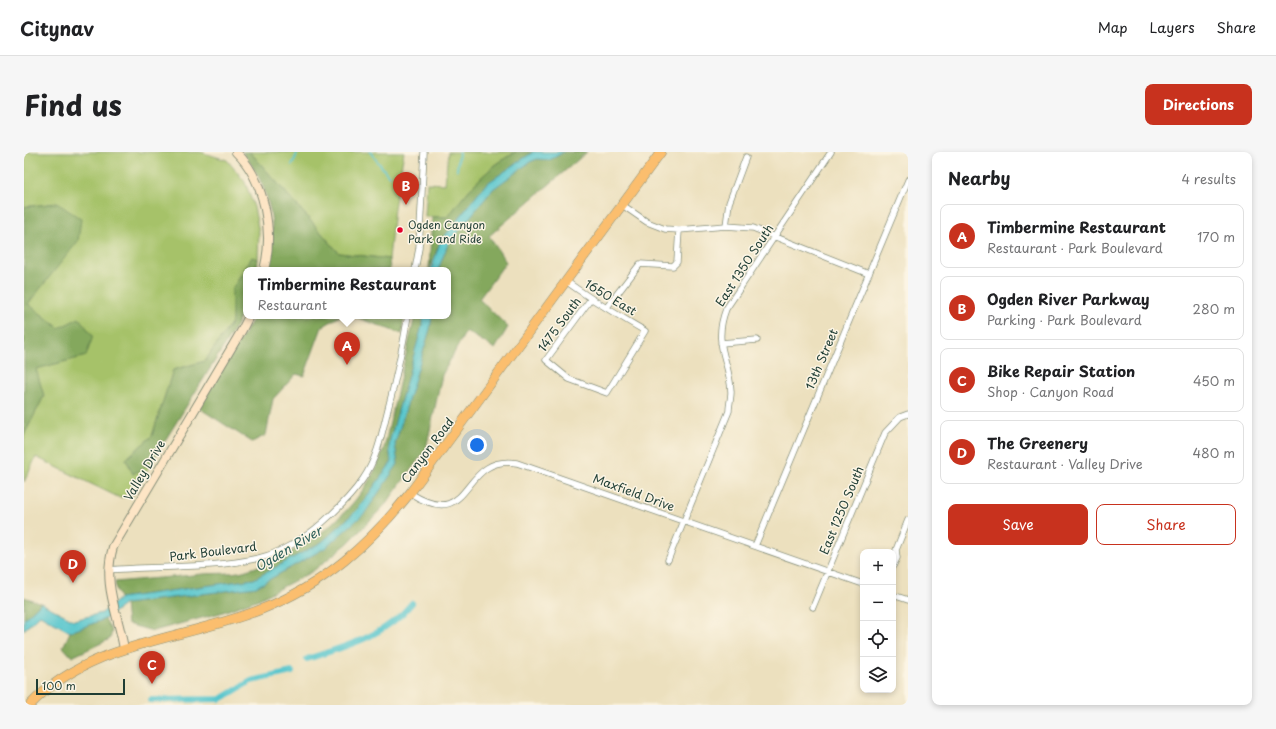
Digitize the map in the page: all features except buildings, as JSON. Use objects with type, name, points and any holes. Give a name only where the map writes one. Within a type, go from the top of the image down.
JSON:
[{"type":"main road","name":"Canyon Road","points":[[30,705],[52,685],[71,671],[88,662],[124,649],[231,620],[261,610],[291,597],[323,578],[355,554],[385,523],[410,493],[621,204],[661,152]]},
{"type":"street","points":[[236,152],[247,165],[264,204],[269,229],[268,256],[265,267]]},
{"type":"street","points":[[416,267],[419,248],[424,152]]},
{"type":"street","name":"East 1350 South","points":[[668,560],[729,411],[731,392],[720,343],[721,324],[726,309],[776,237],[831,152]]},
{"type":"street","points":[[726,226],[729,203],[746,157]]},
{"type":"street","name":"13th Street","points":[[755,546],[908,180]]},
{"type":"street","points":[[621,204],[657,227],[679,230],[726,226],[753,228],[869,274]]},
{"type":"street","points":[[607,308],[640,264],[673,266],[677,262],[679,230]]},
{"type":"street","name":"1650 East","points":[[566,281],[590,300],[607,308],[645,331],[607,393]]},
{"type":"street","name":"1475 South","points":[[590,300],[546,360],[570,379],[607,393]]},
{"type":"street","name":"Valley Drive","points":[[124,649],[111,596],[108,570],[113,547],[248,319]]},
{"type":"street","name":"Park Boulevard","points":[[108,570],[168,568],[260,558],[280,550],[310,533],[340,506],[363,479],[373,462],[398,368],[407,319]]},
{"type":"street","points":[[720,343],[757,340]]},
{"type":"street","name":"East 1250 South","points":[[813,607],[885,433],[893,423],[908,414]]},
{"type":"street","name":"Maxfield Drive","points":[[410,493],[432,505],[450,505],[460,496],[480,472],[498,463],[510,462],[573,482],[860,583]]},
{"type":"street","points":[[896,560],[896,550],[908,520]]},
{"type":"street","points":[[896,596],[908,600]]},
{"type":"green space","points":[[24,152],[200,152],[227,160],[245,182],[254,207],[259,232],[258,259],[252,258],[246,267],[243,267],[243,273],[233,289],[232,322],[205,361],[173,370],[152,436],[126,459],[133,474],[151,463],[133,495],[120,498],[36,457],[24,482],[24,435],[44,396],[35,369],[86,356],[59,328],[28,304],[46,280],[57,203],[24,207]]},
{"type":"green space","points":[[242,152],[250,152],[339,253],[389,259],[390,267],[269,267],[272,238],[270,208],[260,179]]},
{"type":"green space","points":[[250,152],[404,152],[394,208],[389,259],[339,253]]},
{"type":"green space","points":[[448,152],[516,152],[496,164],[487,172],[448,217],[425,217],[427,183],[445,184]]},
{"type":"green space","points":[[516,152],[533,152],[486,184],[440,242],[429,267],[432,217],[448,217],[479,180],[496,164]]},
{"type":"green space","points":[[564,152],[587,152],[489,236],[506,262],[479,299],[508,327],[495,349],[466,331],[442,375],[426,449],[386,504],[348,543],[313,571],[259,599],[220,613],[153,631],[127,624],[125,604],[256,587],[325,548],[398,464],[395,444],[430,329],[432,319],[451,319],[451,267],[439,267],[448,244],[493,189],[530,162],[537,159],[550,160]]},
{"type":"green space","points":[[57,203],[81,219],[78,241],[28,304],[59,328],[79,318],[93,336],[86,356],[36,369],[44,396],[24,435],[24,207]]},
{"type":"green space","points":[[252,257],[258,259],[257,267],[246,267]]},
{"type":"green space","points":[[243,271],[243,310],[234,330],[151,463],[133,474],[126,459],[152,436],[173,370],[205,361],[232,322],[232,289]]},
{"type":"green space","points":[[253,319],[335,319],[322,327],[304,376],[296,374],[273,399],[266,435],[252,442],[199,408]]},
{"type":"green space","points":[[361,319],[404,319],[402,334]]},
{"type":"green space","points":[[414,319],[423,319],[389,443],[391,463],[357,510],[322,542],[254,579],[120,598],[115,582],[203,574],[234,573],[266,563],[310,541],[347,510],[362,491],[375,470],[384,448]]},
{"type":"green space","points":[[24,597],[41,603],[24,619]]},
{"type":"green space","points":[[105,619],[112,631],[110,639],[72,657],[63,647],[70,632]]},
{"type":"water","points":[[533,152],[564,152],[550,160],[537,159],[530,162],[493,189],[448,244],[439,267],[432,267],[440,242],[486,184]]},
{"type":"water","name":"Ogden River","points":[[423,319],[432,319],[430,329],[395,444],[398,464],[365,513],[325,548],[256,587],[125,604],[105,619],[70,632],[40,615],[24,630],[24,619],[41,603],[74,620],[102,613],[120,598],[254,579],[322,542],[357,510],[391,463],[389,443]]},
{"type":"waterway","points":[[292,165],[298,152]]},
{"type":"waterway","points":[[370,152],[389,176]]},
{"type":"waterway","points":[[457,170],[459,152]]},
{"type":"waterway","points":[[307,659],[364,639],[390,624],[412,603]]},
{"type":"waterway","points":[[151,700],[221,699],[251,681],[292,672]]},
{"type":"place","name":"Ogden River Parkway","points":[[406,205]]},
{"type":"place","name":"Ogden Canyon Park and Ride","points":[[400,230]]},
{"type":"place","name":"Timbermine Restaurant","points":[[347,365]]},
{"type":"place","name":"The Greenery","points":[[73,583]]},
{"type":"place","name":"Bike Repair Station","points":[[152,684]]}]
